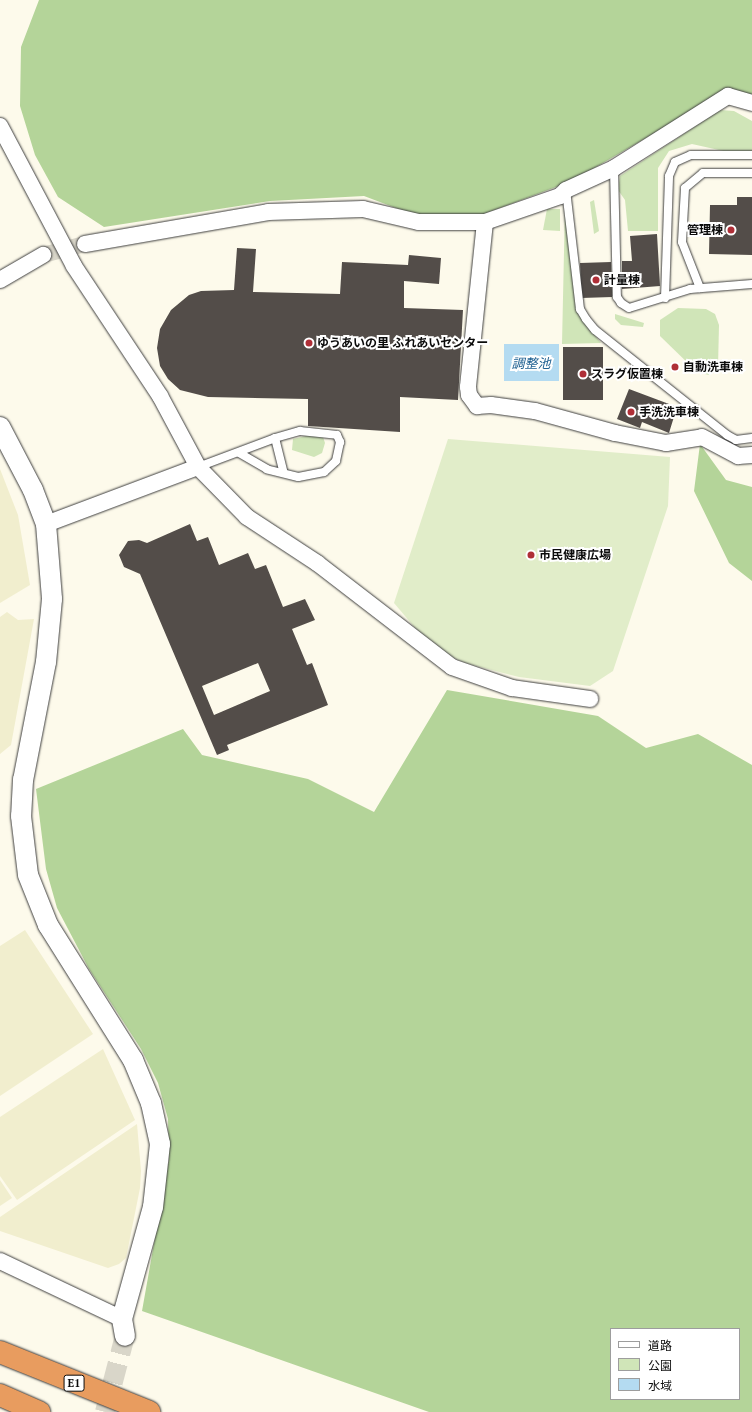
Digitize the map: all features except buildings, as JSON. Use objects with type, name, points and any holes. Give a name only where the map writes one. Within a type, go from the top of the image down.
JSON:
[{"type":"highway","name":"E1","points":[[0,1352],[149,1412]]},
{"type":"highway","points":[[0,1395],[39,1412]]},
{"type":"street","points":[[85,244],[199,222],[268,212],[363,210],[419,222],[485,222],[560,196],[566,190],[614,168],[728,96],[752,103]]},
{"type":"street","points":[[0,126],[74,266],[160,396],[198,467],[247,517],[317,562],[452,667],[512,688],[590,699]]},
{"type":"street","points":[[485,222],[468,387],[469,395],[477,406],[491,405],[535,411],[615,433],[666,443],[702,437],[738,456],[752,455]]},
{"type":"street","points":[[0,280],[43,255]]},
{"type":"street","points":[[0,1261],[124,1327],[154,1207],[160,1144],[151,1103],[133,1060],[48,925],[28,875],[20,816],[23,780],[46,662],[52,599],[46,524],[34,490],[3,437]]},
{"type":"street","points":[[46,524],[198,467]]},
{"type":"lane","points":[[665,298],[668,176],[675,162],[691,155],[752,156]]},
{"type":"lane","points":[[614,168],[617,297],[629,308],[700,288],[752,284]]},
{"type":"lane","points":[[700,288],[682,242],[685,188],[703,173],[752,172]]},
{"type":"lane","points":[[566,190],[580,309],[586,319],[595,330],[727,435],[736,440],[752,438]]},
{"type":"lane","points":[[198,467],[240,453],[275,438],[310,432],[337,435],[340,442],[336,461],[324,472],[298,477],[283,471],[267,469],[240,453]]},
{"type":"lane","points":[[275,438],[283,471]]},
{"type":"shaded area","points":[[0,469],[18,515],[30,585],[0,603]]},
{"type":"shaded area","points":[[7,612],[18,620],[34,619],[11,745],[0,754],[0,617]]},
{"type":"shaded area","points":[[25,930],[93,1034],[0,1096],[0,946]]},
{"type":"shaded area","points":[[103,1049],[135,1120],[17,1200],[0,1176],[0,1117]]},
{"type":"shaded area","points":[[137,1124],[141,1171],[140,1188],[126,1258],[119,1264],[108,1268],[0,1231],[0,1217]]},
{"type":"shaded area","points":[[0,1180],[12,1198],[0,1206]]},
{"type":"green space","points":[[39,0],[752,0],[752,95],[730,89],[572,181],[484,214],[417,216],[364,196],[270,201],[104,227],[58,197],[35,155],[20,106],[21,47]]},
{"type":"green space","points":[[720,110],[734,111],[752,121],[752,152],[728,152],[692,144],[669,151],[658,168],[658,231],[628,231],[625,200],[618,190],[620,176]]},
{"type":"green space","points":[[594,200],[599,231],[594,234],[590,202]]},
{"type":"green space","points":[[565,205],[581,318],[601,343],[562,344]]},
{"type":"green space","points":[[547,209],[560,209],[560,231],[543,230]]},
{"type":"green space","points":[[678,308],[706,309],[715,314],[719,325],[718,367],[709,375],[697,372],[660,336],[660,320]]},
{"type":"green space","points":[[615,314],[644,323],[643,327],[621,325],[615,319]]},
{"type":"green space","points":[[310,435],[323,437],[325,443],[322,453],[314,457],[292,450],[293,439]]},
{"type":"green space","name":"市民健康広場","points":[[448,439],[670,457],[668,506],[613,671],[590,686],[519,677],[465,663],[432,648],[394,603]]},
{"type":"green space","points":[[700,444],[726,480],[752,487],[752,581],[729,563],[694,491]]},
{"type":"green space","points":[[447,690],[598,716],[646,748],[698,734],[752,765],[752,1412],[429,1412],[142,1311],[169,1159],[168,1119],[158,1083],[141,1049],[89,969],[57,908],[46,869],[36,789],[183,729],[202,755],[308,779],[374,812]]},
{"type":"water","name":"調整池","points":[[504,344],[559,344],[559,381],[504,381]]},
{"type":"tunnel","points":[[43,255],[85,244]]},
{"type":"tunnel","points":[[105,1412],[125,1336]]},
{"type":"place","name":"管理棟","points":[[731,230]]},
{"type":"place","name":"計量棟","points":[[596,280]]},
{"type":"place","name":"ゆうあいの里 ふれあいセンター","points":[[309,343]]},
{"type":"place","name":"自動洗車棟","points":[[675,367]]},
{"type":"place","name":"スラグ仮置棟","points":[[583,374]]},
{"type":"place","name":"手洗洗車棟","points":[[631,412]]},
{"type":"place","name":"市民健康広場","points":[[531,555]]}]
